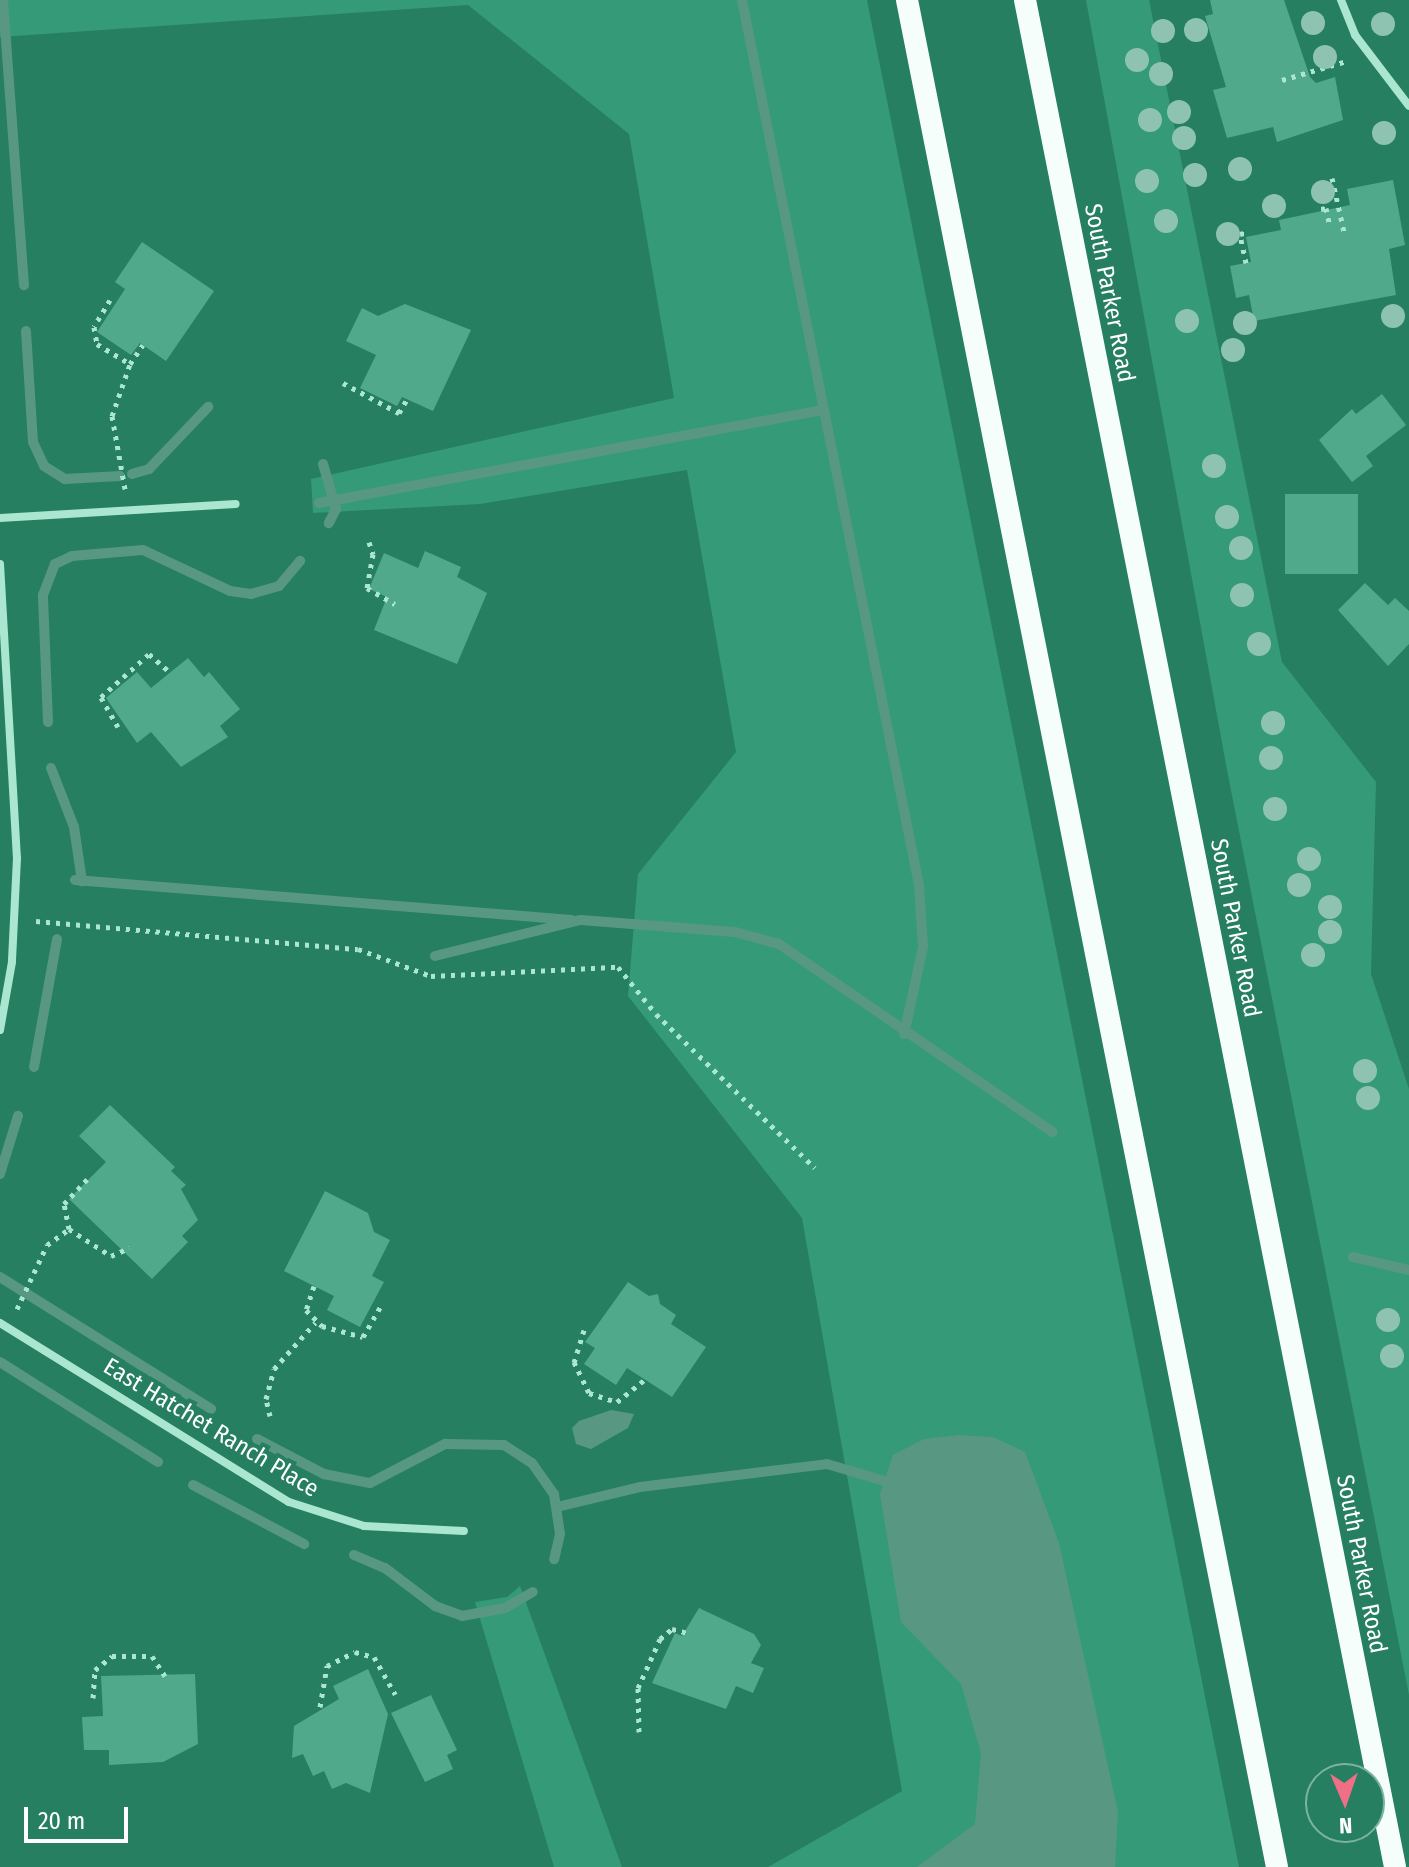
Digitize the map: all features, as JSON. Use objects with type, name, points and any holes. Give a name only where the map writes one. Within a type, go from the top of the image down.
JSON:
[{"type":"highway","points":[[907,0],[1277,1867]]},
{"type":"highway","name":"South Parker Road","points":[[1025,0],[1395,1867]]},
{"type":"street","points":[[1341,0],[1355,35],[1409,106]]},
{"type":"street","points":[[0,518],[236,504]]},
{"type":"street","points":[[0,564],[17,858],[12,962],[0,1030]]},
{"type":"street","name":"East Hatchet Ranch Place","points":[[3,1325],[289,1502],[364,1526],[464,1531]]},
{"type":"path","points":[[1282,80],[1347,61]]},
{"type":"path","points":[[1332,178],[1345,236]]},
{"type":"path","points":[[1321,209],[1326,208],[1330,227]]},
{"type":"path","points":[[1246,263],[1240,234],[1248,232]]},
{"type":"path","points":[[110,300],[93,336],[130,364]]},
{"type":"path","points":[[127,510],[112,416],[130,364],[143,345]]},
{"type":"path","points":[[343,383],[399,413],[407,399]]},
{"type":"path","points":[[369,542],[373,554],[367,588],[395,604]]},
{"type":"path","points":[[118,727],[101,697],[149,654],[170,672]]},
{"type":"path","points":[[35,921],[358,949],[431,976],[618,967],[656,1014],[815,1168]]},
{"type":"path","points":[[87,1179],[64,1204],[69,1229],[111,1256],[129,1248]]},
{"type":"path","points":[[3,1325],[39,1258],[69,1229]]},
{"type":"path","points":[[314,1286],[306,1310],[315,1323],[363,1337],[380,1308]]},
{"type":"path","points":[[270,1416],[266,1399],[274,1369],[302,1344],[315,1323]]},
{"type":"path","points":[[584,1330],[574,1362],[589,1393],[617,1402],[645,1379]]},
{"type":"path","points":[[639,1732],[638,1688],[660,1639],[672,1629],[688,1633]]},
{"type":"path","points":[[320,1707],[327,1666],[355,1652],[374,1657],[395,1694]]},
{"type":"path","points":[[93,1698],[95,1670],[112,1656],[152,1656],[165,1676]]},
{"type":"shaded area","points":[[0,0],[867,0],[1239,1867],[768,1867],[902,1791],[802,1218],[628,996],[638,874],[736,752],[687,470],[480,504],[313,513],[311,479],[674,398],[629,134],[468,5],[0,37]]},
{"type":"shaded area","points":[[1086,0],[1149,0],[1282,662],[1376,782],[1371,974],[1409,1089],[1409,1695],[1227,770]]},
{"type":"shaded area","points":[[611,1410],[634,1414],[628,1428],[591,1449],[576,1444],[572,1428],[579,1421]]},
{"type":"shaded area","points":[[959,1435],[993,1437],[1025,1452],[1059,1543],[1118,1812],[1115,1867],[917,1867],[975,1824],[981,1753],[961,1684],[901,1622],[880,1494],[893,1455],[924,1439]]},
{"type":"shaded area","points":[[520,1586],[622,1867],[554,1867],[475,1602],[507,1597]]},
{"type":"building","points":[[1210,0],[1284,0],[1310,77],[1316,83],[1335,77],[1343,120],[1277,142],[1273,127],[1227,138],[1213,90],[1226,87],[1205,16],[1213,14]]},
{"type":"building","points":[[1393,180],[1405,245],[1389,249],[1396,295],[1254,321],[1249,295],[1236,298],[1230,266],[1251,262],[1246,237],[1281,230],[1279,220],[1350,205],[1347,189]]},
{"type":"building","points":[[142,242],[214,291],[166,361],[140,343],[131,355],[97,332],[125,289],[115,282]]},
{"type":"building","points":[[405,304],[471,330],[433,411],[402,397],[397,406],[360,388],[376,355],[346,341],[362,308],[378,316]]},
{"type":"building","points":[[1382,394],[1406,425],[1366,456],[1373,466],[1352,482],[1319,440],[1352,409],[1356,414]]},
{"type":"building","points":[[1285,494],[1358,494],[1358,574],[1285,574]]},
{"type":"building","points":[[425,551],[461,567],[457,577],[487,593],[457,664],[374,630],[387,597],[369,589],[384,553],[418,568]]},
{"type":"building","points":[[1365,583],[1388,605],[1395,598],[1409,611],[1409,644],[1388,666],[1338,610]]},
{"type":"building","points":[[188,658],[204,677],[209,672],[240,709],[220,726],[228,737],[181,767],[151,732],[137,743],[106,698],[137,672],[151,688]]},
{"type":"building","points":[[110,1105],[175,1167],[171,1171],[186,1185],[181,1189],[198,1220],[182,1236],[188,1242],[152,1279],[69,1199],[106,1162],[79,1136]]},
{"type":"building","points":[[325,1191],[368,1213],[374,1232],[390,1240],[372,1276],[384,1282],[360,1327],[327,1310],[334,1296],[284,1271]]},
{"type":"building","points":[[628,1282],[649,1296],[658,1294],[660,1304],[676,1315],[671,1324],[706,1347],[672,1397],[627,1368],[616,1385],[584,1364],[595,1348],[585,1342]]},
{"type":"building","points":[[699,1608],[754,1634],[761,1645],[751,1663],[764,1668],[753,1693],[736,1686],[726,1709],[652,1683],[675,1633],[682,1636]]},
{"type":"building","points":[[368,1669],[388,1714],[370,1793],[346,1783],[332,1789],[324,1771],[313,1776],[303,1754],[292,1758],[294,1726],[339,1699],[333,1686]]},
{"type":"building","points":[[195,1674],[198,1744],[163,1762],[109,1765],[109,1750],[84,1750],[82,1717],[103,1716],[101,1676]]},
{"type":"building","points":[[431,1695],[457,1750],[447,1755],[453,1769],[425,1782],[391,1713]]},
{"type":"waterway","points":[[3,0],[24,285]]},
{"type":"waterway","points":[[742,0],[919,885],[923,947],[904,1034]]},
{"type":"waterway","points":[[26,331],[33,442],[44,466],[65,479],[120,476]]},
{"type":"waterway","points":[[132,474],[149,469],[208,407]]},
{"type":"waterway","points":[[319,503],[823,410]]},
{"type":"waterway","points":[[323,464],[336,509],[329,523]]},
{"type":"waterway","points":[[48,722],[43,595],[55,564],[72,556],[143,550],[230,591],[251,594],[279,586],[300,561]]},
{"type":"waterway","points":[[51,768],[74,827],[82,881]]},
{"type":"waterway","points":[[75,880],[571,920]]},
{"type":"waterway","points":[[435,956],[581,920],[735,932],[779,944],[1053,1132]]},
{"type":"waterway","points":[[34,1067],[57,939]]},
{"type":"waterway","points":[[0,1174],[18,1116]]},
{"type":"waterway","points":[[1353,1257],[1409,1270]]},
{"type":"waterway","points":[[0,1277],[211,1409]]},
{"type":"waterway","points":[[0,1362],[158,1462]]},
{"type":"waterway","points":[[257,1439],[324,1474],[370,1483],[445,1444],[504,1445],[532,1463],[554,1494],[560,1534],[554,1559]]},
{"type":"waterway","points":[[557,1507],[640,1487],[827,1464],[891,1483]]},
{"type":"waterway","points":[[193,1485],[304,1544]]},
{"type":"waterway","points":[[354,1555],[385,1568],[435,1606],[462,1616],[505,1608],[533,1592]]}]
